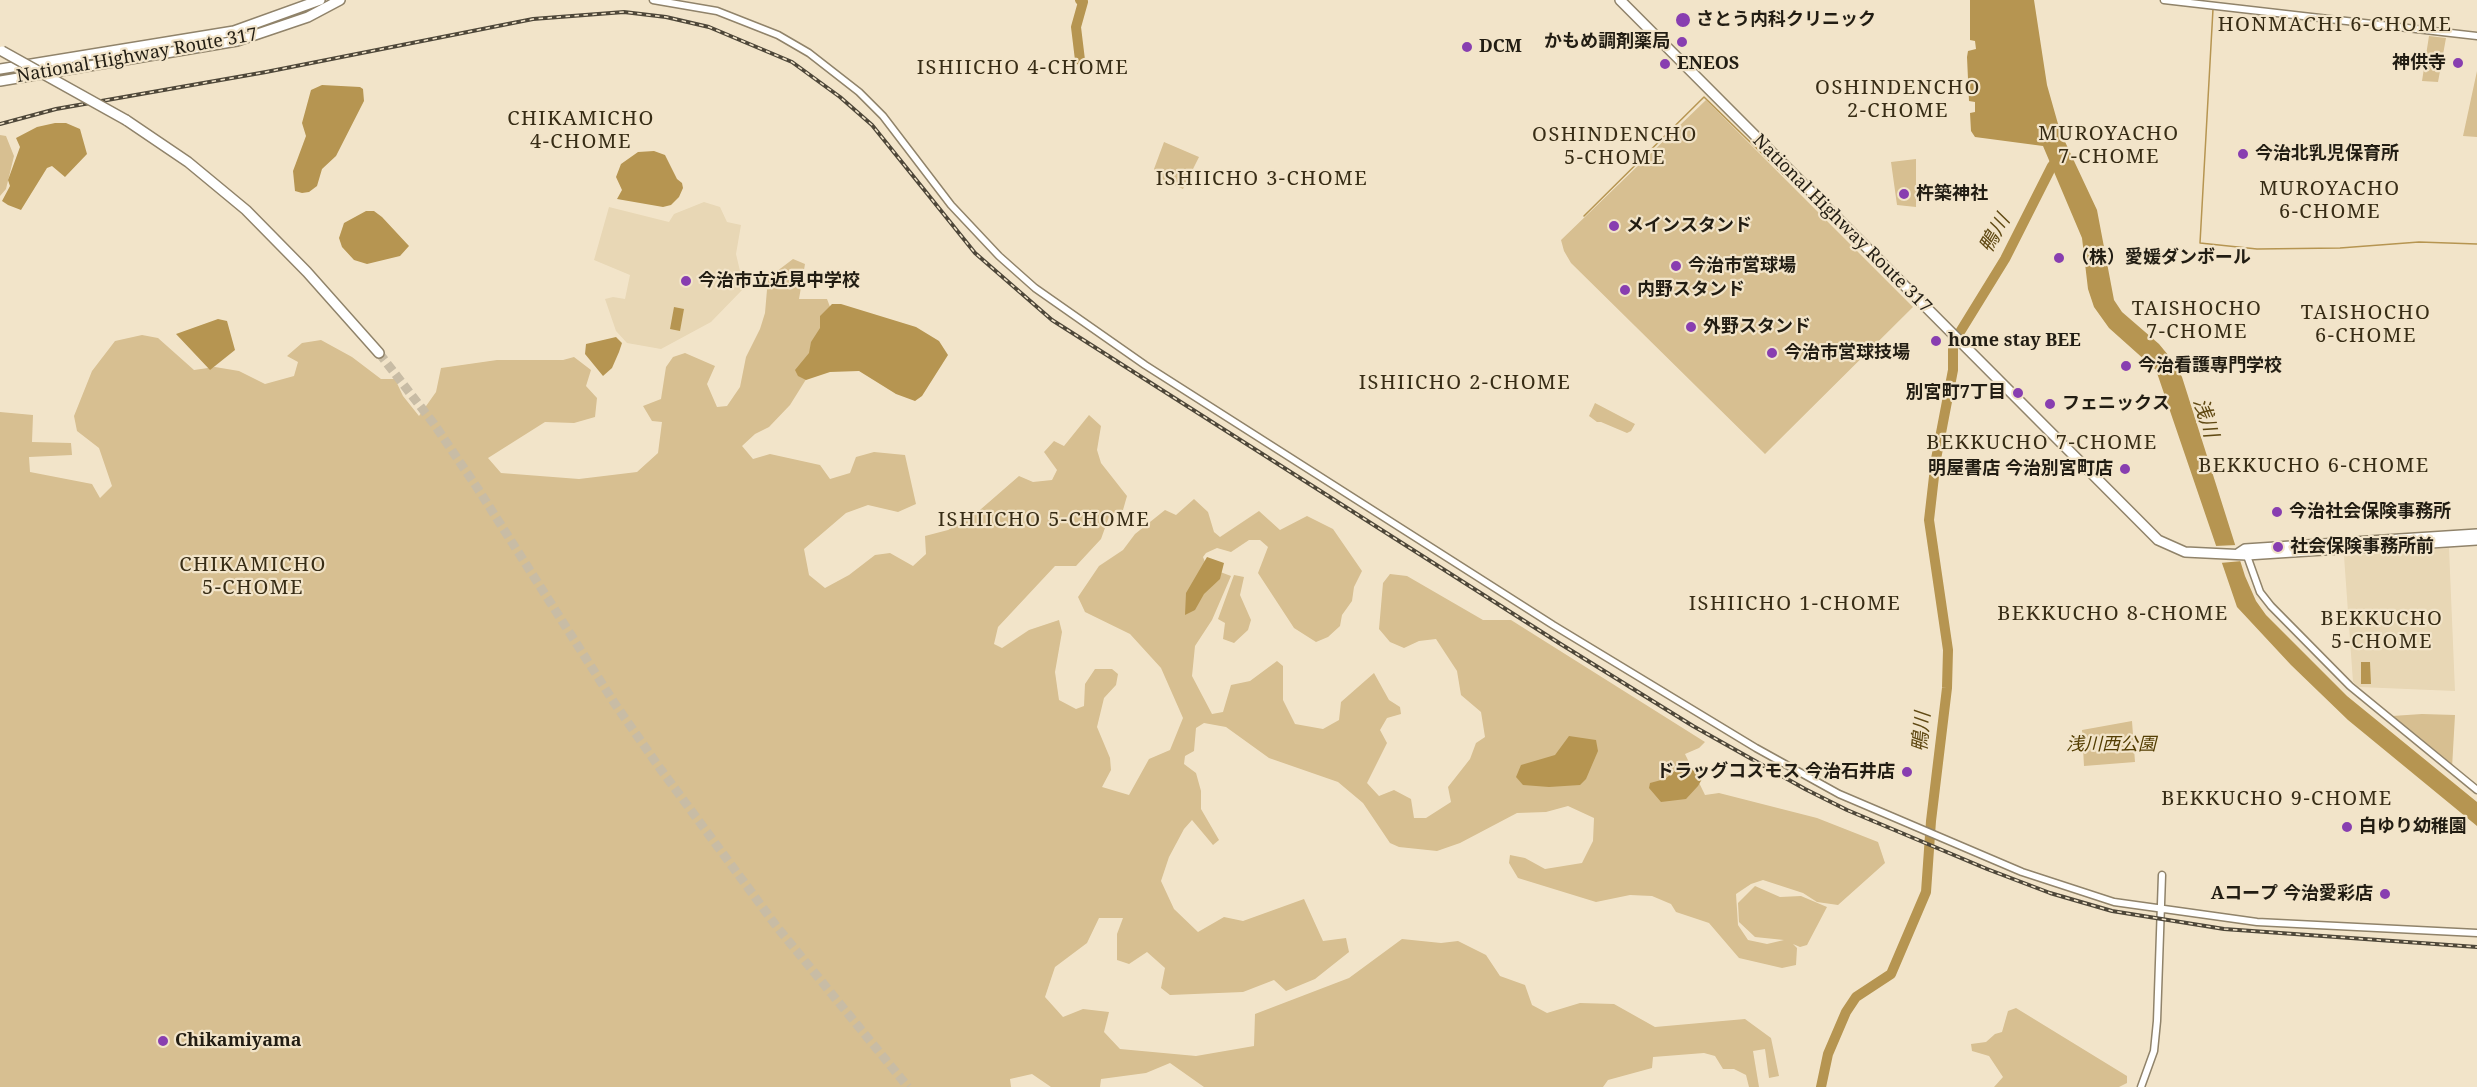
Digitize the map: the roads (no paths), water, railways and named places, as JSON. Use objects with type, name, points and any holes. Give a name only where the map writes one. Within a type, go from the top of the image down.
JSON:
[{"type":"highway","name":"National Highway Route 317","points":[[0,69],[234,32],[320,0]]},
{"type":"highway","name":"National Highway Route 317","points":[[0,81],[237,41],[309,17],[340,0]]},
{"type":"highway","name":"National Highway Route 317","points":[[1620,0],[2158,540],[2185,552],[2218,554],[2477,534]]},
{"type":"highway","points":[[1,50],[126,120],[188,162],[246,210],[307,272],[379,353]]},
{"type":"highway","name":"National Highway Route 317","points":[[2244,552],[2477,540]]},
{"type":"street","points":[[652,0],[687,4],[726,14],[778,35],[809,53],[838,73],[867,100],[951,205],[999,256],[1035,288],[1145,365],[1543,619],[1756,748],[1839,794],[2022,872],[2114,902],[2257,922],[2477,933]]},
{"type":"street","points":[[2164,0],[2477,36]]},
{"type":"street","points":[[2244,552],[2260,592],[2287,622],[2350,686],[2477,790]]},
{"type":"street","points":[[2141,1087],[2154,1052],[2162,875]]},
{"type":"waterway","points":[[1080,0],[1083,2],[1076,27],[1080,60]]},
{"type":"waterway","points":[[2213,9],[2200,243],[2257,249],[2340,248],[2419,242],[2477,244]]},
{"type":"waterway","points":[[1584,216],[1704,97],[1787,178]]},
{"type":"waterway","name":"鴨川","points":[[1960,332],[2005,259],[2052,166],[2060,156]]},
{"type":"waterway","name":"鴨川","points":[[1821,1087],[1828,1054],[1846,1012],[1856,997],[1891,974],[1926,892],[1931,821],[1947,688],[1948,650],[1929,520],[1936,459],[1953,370],[1953,349]]},
{"type":"tunnel","points":[[379,353],[434,424],[478,489],[615,704],[659,767],[777,927],[908,1087]]},
{"type":"railway","points":[[0,124],[56,109],[266,72],[533,19],[624,12],[666,17],[709,27],[792,62],[840,97],[872,125],[975,253],[1052,320],[1559,643],[1693,726],[1805,789],[1847,810],[1987,869],[2050,893],[2112,911],[2224,929],[2477,947]]},
{"type":"place","name":"さとう内科クリニック","points":[[1683,20]]},
{"type":"place","name":"かもめ調剤薬局","points":[[1682,42]]},
{"type":"place","name":"DCM","points":[[1467,47]]},
{"type":"place","name":"神供寺","points":[[2458,63]]},
{"type":"place","name":"ENEOS","points":[[1665,64]]},
{"type":"place","name":"今治北乳児保育所","points":[[2243,154]]},
{"type":"place","name":"杵築神社","points":[[1904,194]]},
{"type":"place","name":"メインスタンド","points":[[1614,226]]},
{"type":"place","name":"（株）愛媛ダンボール","points":[[2059,258]]},
{"type":"place","name":"今治市営球場","points":[[1676,266]]},
{"type":"place","name":"今治市立近見中学校","points":[[686,281]]},
{"type":"place","name":"内野スタンド","points":[[1625,290]]},
{"type":"place","name":"外野スタンド","points":[[1691,327]]},
{"type":"place","name":"home stay BEE","points":[[1936,341]]},
{"type":"place","name":"今治市営球技場","points":[[1772,353]]},
{"type":"place","name":"今治看護専門学校","points":[[2126,366]]},
{"type":"place","name":"別宮町7丁目","points":[[2018,393]]},
{"type":"place","name":"フェニックス","points":[[2050,404]]},
{"type":"place","name":"明屋書店 今治別宮町店","points":[[2125,469]]},
{"type":"place","name":"今治社会保険事務所","points":[[2277,512]]},
{"type":"place","name":"社会保険事務所前","points":[[2278,547]]},
{"type":"place","name":"ドラッグコスモス 今治石井店","points":[[1907,772]]},
{"type":"place","name":"白ゆり幼稚園","points":[[2347,827]]},
{"type":"place","name":"Aコープ 今治愛彩店","points":[[2385,894]]},
{"type":"place","name":"Chikamiyama","points":[[163,1041]]},
{"type":"district","name":"HONMACHI 6-CHOME","points":[[2335,25]]},
{"type":"district","name":"ISHIICHO 4-CHOME","points":[[1023,68]]},
{"type":"district","name":"OSHINDENCHO 2-CHOME","points":[[1898,100]]},
{"type":"district","name":"CHIKAMICHO 4-CHOME","points":[[581,130]]},
{"type":"district","name":"OSHINDENCHO 5-CHOME","points":[[1615,146]]},
{"type":"district","name":"MUROYACHO 7-CHOME","points":[[2109,146]]},
{"type":"district","name":"ISHIICHO 3-CHOME","points":[[1262,179]]},
{"type":"district","name":"MUROYACHO 6-CHOME","points":[[2330,200]]},
{"type":"district","name":"TAISHOCHO 7-CHOME","points":[[2197,320]]},
{"type":"district","name":"TAISHOCHO 6-CHOME","points":[[2366,324]]},
{"type":"district","name":"ISHIICHO 2-CHOME","points":[[1465,383]]},
{"type":"district","name":"BEKKUCHO 7-CHOME","points":[[2042,443]]},
{"type":"district","name":"BEKKUCHO 6-CHOME","points":[[2314,466]]},
{"type":"district","name":"ISHIICHO 5-CHOME","points":[[1044,520]]},
{"type":"district","name":"CHIKAMICHO 5-CHOME","points":[[253,576]]},
{"type":"district","name":"ISHIICHO 1-CHOME","points":[[1795,604]]},
{"type":"district","name":"BEKKUCHO 8-CHOME","points":[[2113,614]]},
{"type":"district","name":"BEKKUCHO 5-CHOME","points":[[2382,630]]},
{"type":"district","name":"BEKKUCHO 9-CHOME","points":[[2277,799]]},
{"type":"water label","name":"浅川","points":[[2205,418]]},
{"type":"park label","name":"浅川西公園","points":[[2111,745]]}]
